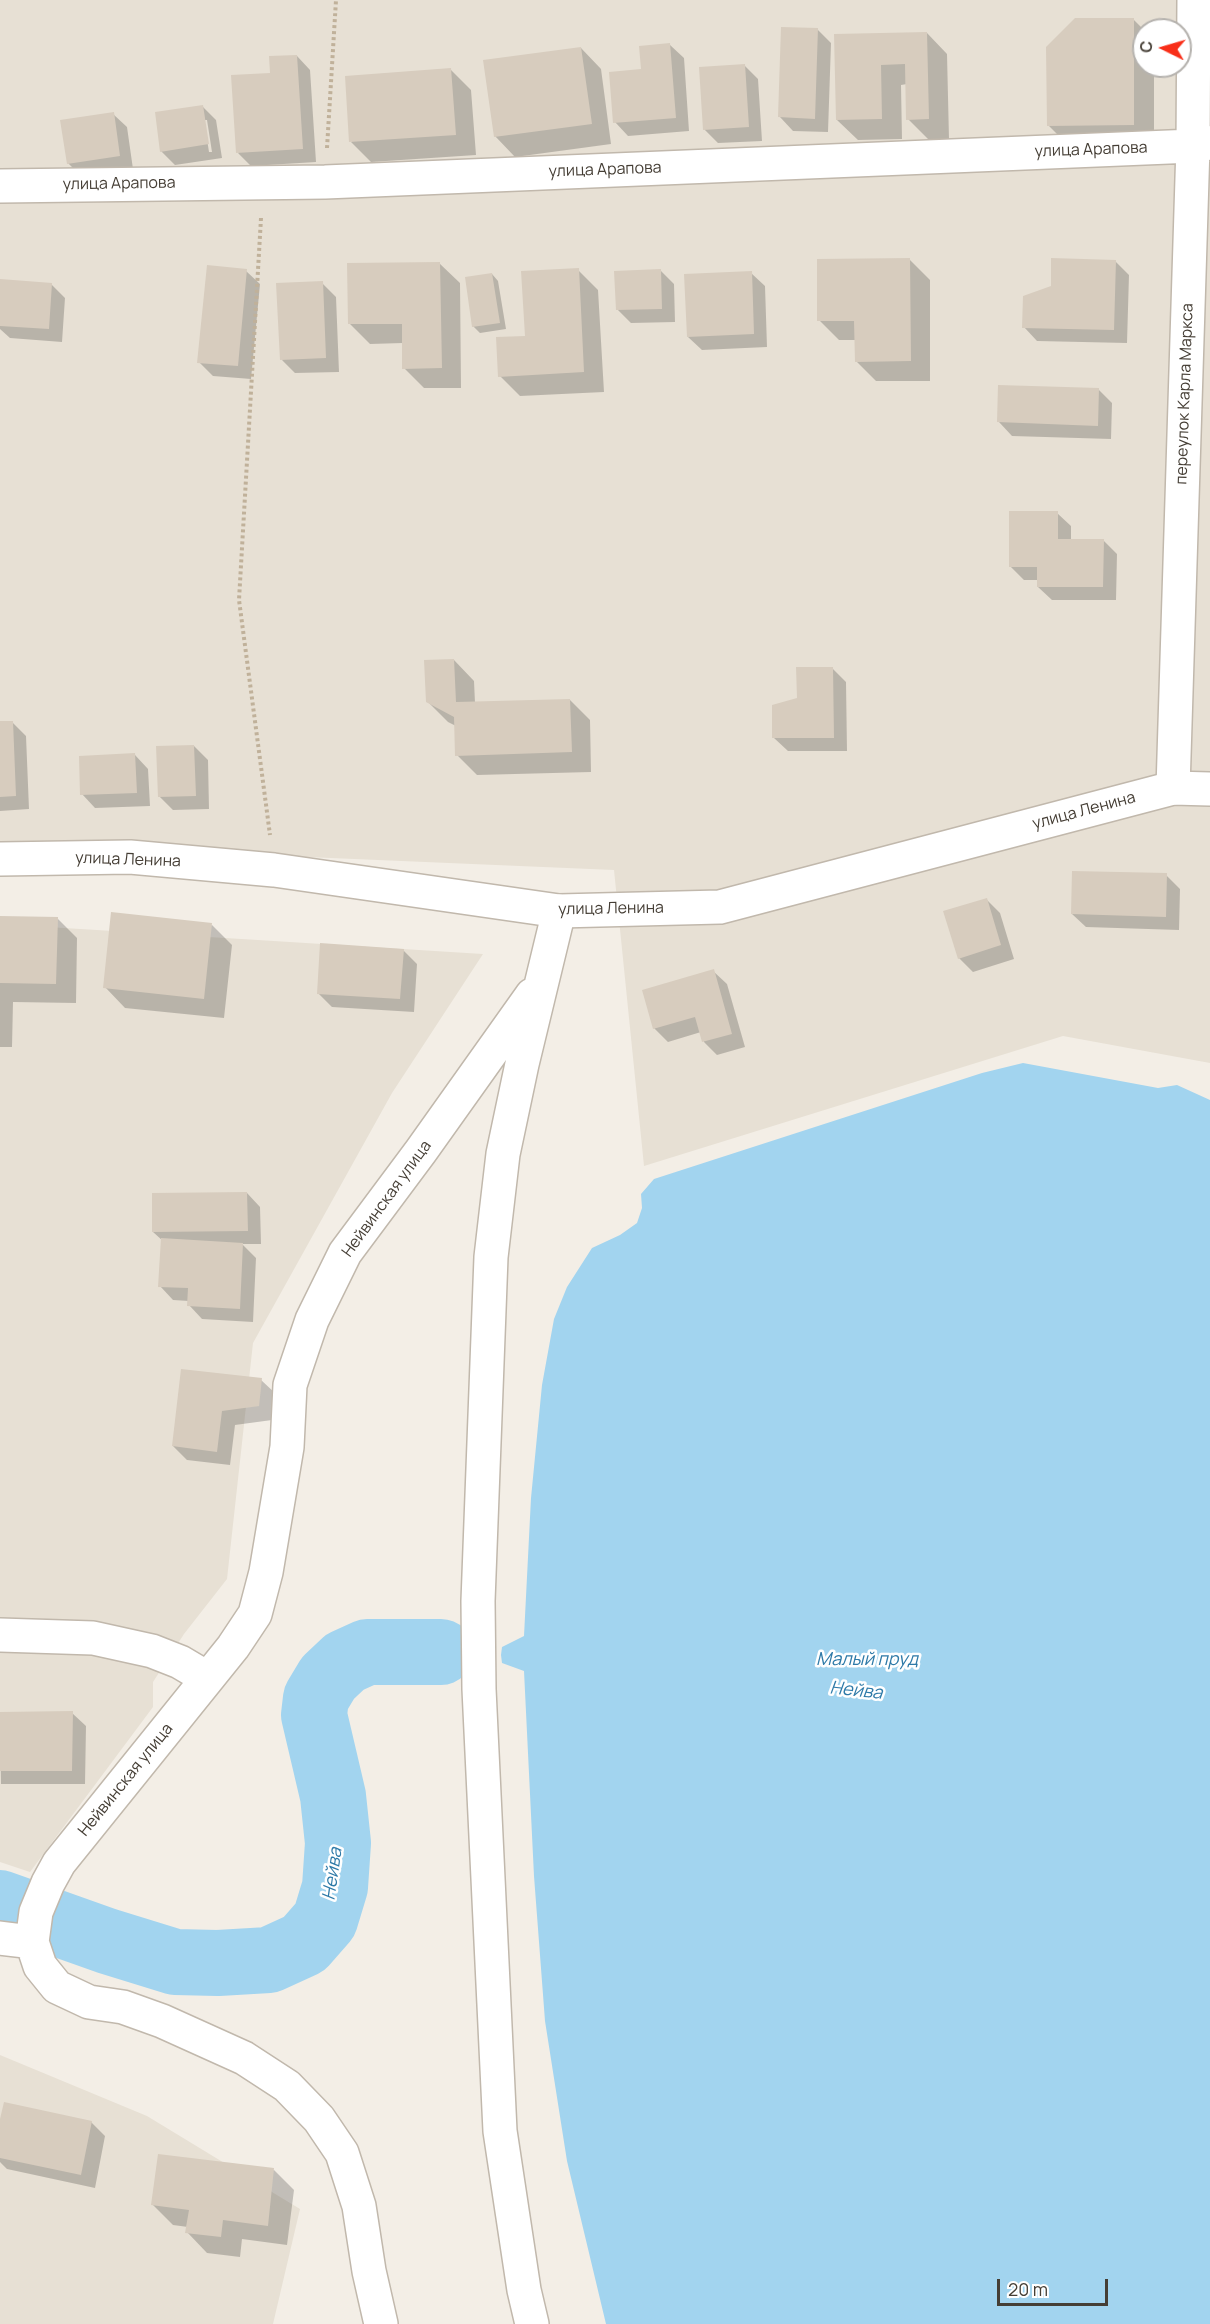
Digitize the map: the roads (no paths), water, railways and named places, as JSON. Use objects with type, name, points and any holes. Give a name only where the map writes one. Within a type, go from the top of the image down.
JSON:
[{"type":"street","name":"переулок Карла Маркса","points":[[1173,788],[1202,144],[1194,0]]},
{"type":"street","name":"улица Арапова","points":[[0,186],[325,182],[1202,144]]},
{"type":"street","name":"улица Ленина","points":[[0,859],[130,857],[274,870],[559,911],[720,907],[1173,788],[1210,789]]},
{"type":"street","points":[[532,2324],[524,2290],[500,2131],[481,1724],[478,1601],[491,1257],[503,1154],[559,911]]},
{"type":"street","name":"Нейвинская улица","points":[[32,1942],[36,1912],[48,1883],[70,1850],[233,1647],[255,1614],[266,1572],[286,1448],[290,1385],[312,1320],[345,1253],[421,1151],[544,977]]},
{"type":"street","points":[[0,1635],[93,1638],[153,1651],[180,1662],[207,1678]]},
{"type":"street","points":[[0,1938],[32,1942],[40,1966],[57,1987],[89,2002],[123,2007],[162,2021],[244,2058],[287,2086],[319,2119],[342,2153],[359,2206],[369,2271],[381,2324]]},
{"type":"water","name":"Малый пруд","points":[[1023,1063],[1158,1088],[1177,1085],[1210,1100],[1210,2324],[606,2324],[567,2161],[545,2021],[534,1876],[524,1671],[502,1663],[501,1655],[502,1647],[524,1636],[531,1498],[542,1385],[554,1319],[567,1287],[592,1248],[620,1235],[637,1223],[642,1208],[641,1194],[654,1179],[982,1073]]},
{"type":"waterway","name":"Нейва","points":[[0,1903],[107,1941],[175,1962],[218,1963],[269,1960],[304,1944],[325,1920],[335,1887],[338,1843],[333,1796],[314,1715],[316,1698],[328,1678],[345,1662],[367,1652],[441,1652]]}]
